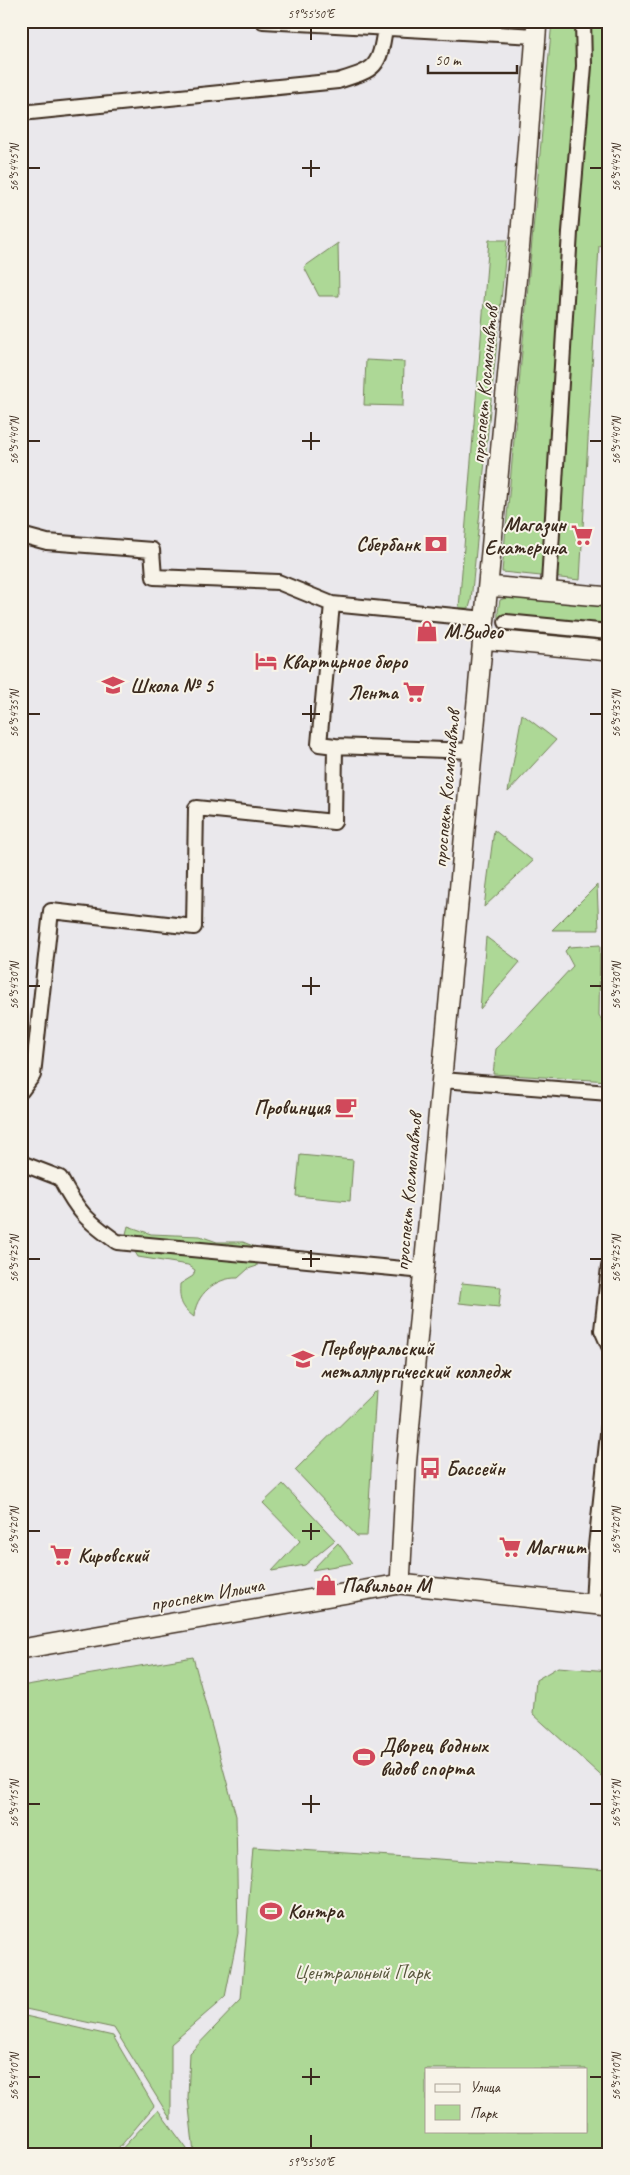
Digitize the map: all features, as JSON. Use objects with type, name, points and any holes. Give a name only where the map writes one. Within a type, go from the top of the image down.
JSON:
[{"type":"main road","name":"проспект Космонавтов","points":[[400,1584],[406,1468],[521,231],[536,29]]},
{"type":"main road","points":[[488,586],[609,597]]},
{"type":"main road","points":[[482,639],[609,651]]},
{"type":"main road","name":"проспект Ильича","points":[[21,1649],[400,1584],[601,1606]]},
{"type":"street","points":[[263,21],[385,28],[536,29]]},
{"type":"street","points":[[549,583],[570,232],[584,66],[584,21]]},
{"type":"street","points":[[21,113],[338,81],[368,72],[381,56],[385,28]]},
{"type":"street","points":[[21,535],[47,542],[152,550],[154,577],[278,582],[332,604],[485,619]]},
{"type":"street","points":[[332,604],[319,744],[472,751]]},
{"type":"street","points":[[506,622],[609,632]]},
{"type":"street","points":[[21,1091],[33,1075],[51,911],[194,927],[196,808],[334,822],[335,746]]},
{"type":"street","points":[[442,1080],[609,1094]]},
{"type":"street","points":[[21,1163],[60,1178],[76,1208],[93,1225],[117,1242],[424,1271]]},
{"type":"street","points":[[609,1267],[602,1330],[609,1346]]},
{"type":"street","points":[[601,1606],[596,1547],[609,1424]]},
{"type":"green space","points":[[552,21],[607,21],[609,38],[609,243],[599,246],[580,580],[502,572]]},
{"type":"green space","points":[[489,240],[507,240],[471,601],[469,608],[459,608]]},
{"type":"green space","points":[[338,243],[339,296],[319,296],[304,267]]},
{"type":"green space","points":[[366,360],[404,362],[403,406],[364,405]]},
{"type":"green space","points":[[508,597],[609,606],[609,642],[501,630],[498,619],[500,600]]},
{"type":"green space","points":[[522,714],[556,740],[508,792]]},
{"type":"green space","points":[[494,830],[533,861],[484,907]]},
{"type":"green space","points":[[597,885],[599,930],[552,930]]},
{"type":"green space","points":[[486,937],[520,962],[480,1009]]},
{"type":"green space","points":[[600,945],[599,1015],[609,1035],[609,1081],[493,1074],[496,1049],[573,966],[565,951],[569,947]]},
{"type":"green space","points":[[300,1155],[353,1160],[350,1201],[296,1196]]},
{"type":"green space","points":[[128,1226],[151,1234],[200,1236],[217,1242],[243,1242],[263,1250],[134,1242],[126,1234]]},
{"type":"green space","points":[[137,1248],[257,1262],[257,1266],[248,1269],[238,1278],[230,1278],[208,1289],[198,1301],[194,1317],[186,1310],[181,1299],[180,1284],[193,1276],[195,1270],[188,1265],[138,1257],[135,1252]]},
{"type":"green space","points":[[462,1283],[501,1287],[499,1307],[459,1303]]},
{"type":"green space","points":[[376,1390],[367,1536],[357,1536],[295,1470]]},
{"type":"green space","points":[[283,1484],[335,1540],[305,1565],[272,1571],[300,1541],[263,1503]]},
{"type":"green space","points":[[338,1543],[353,1563],[312,1570]]},
{"type":"green space","points":[[193,1657],[236,1816],[238,1933],[225,1997],[171,2044],[171,2120],[114,2028],[21,2008],[21,1686]]},
{"type":"green space","points":[[558,1667],[609,1671],[609,1783],[533,1714],[536,1680]]},
{"type":"green space","name":"Центральный Парк","points":[[253,1847],[609,1870],[609,2154],[194,2154],[188,2098],[190,2053],[241,2000]]},
{"type":"green space","points":[[21,2015],[113,2036],[154,2106],[114,2154],[21,2154]]},
{"type":"green space","points":[[158,2110],[187,2149],[188,2154],[117,2154]]},
{"type":"place","name":"Магазин Екатерина","points":[[582,535]]},
{"type":"place","name":"Сбербанк","points":[[436,544]]},
{"type":"place","name":"М.Видео","points":[[427,631]]},
{"type":"place","name":"Квартирное бюро","points":[[266,661]]},
{"type":"place","name":"Школа № 5","points":[[113,685]]},
{"type":"place","name":"Лента","points":[[414,692]]},
{"type":"place","name":"Провинция","points":[[346,1107]]},
{"type":"place","name":"Первоуральский металлургический колледж","points":[[303,1359]]},
{"type":"place","name":"Бассейн","points":[[430,1468]]},
{"type":"place","name":"Магнит","points":[[510,1547]]},
{"type":"place","name":"Кировский","points":[[61,1555]]},
{"type":"place","name":"Павильон М","points":[[326,1585]]},
{"type":"place","name":"Дворец водных видов спорта","points":[[364,1757]]},
{"type":"place","name":"Контра","points":[[271,1911]]}]
